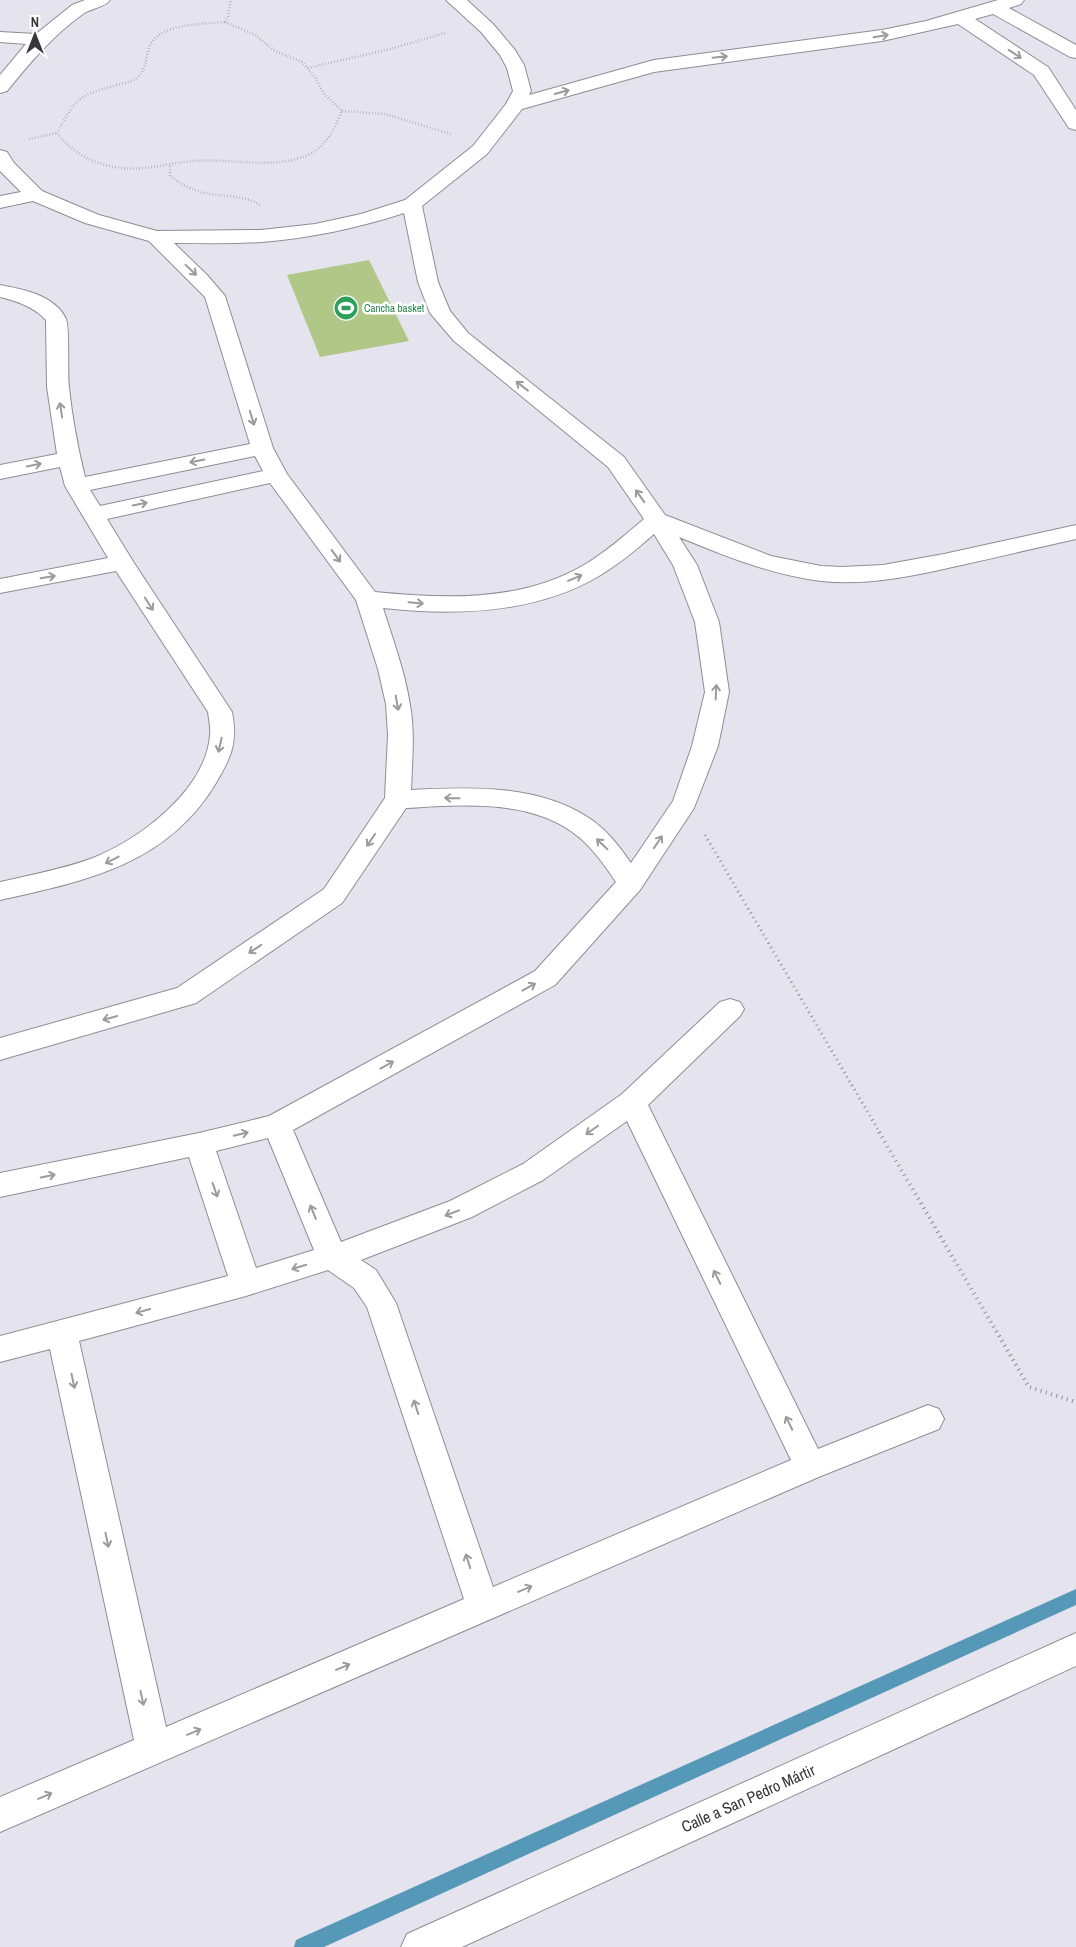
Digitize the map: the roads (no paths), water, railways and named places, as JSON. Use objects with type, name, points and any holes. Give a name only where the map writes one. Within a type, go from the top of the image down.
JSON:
[{"type":"street","points":[[0,87],[40,40],[75,4],[101,0]]},
{"type":"street","points":[[0,156],[7,167],[35,195],[92,219],[156,237],[261,236],[314,230],[366,219],[412,204],[447,178],[485,144],[515,105],[522,91],[513,61],[479,21],[455,0]]},
{"type":"street","points":[[515,105],[651,67],[706,58],[818,46],[910,31],[962,19],[1016,0]]},
{"type":"street","points":[[996,8],[1076,54]]},
{"type":"street","points":[[962,19],[1041,71],[1067,95],[1076,124]]},
{"type":"street","points":[[0,37],[40,40]]},
{"type":"street","points":[[1041,71],[1076,54]]},
{"type":"street","points":[[0,202],[35,195]]},
{"type":"street","points":[[0,1186],[199,1144],[277,1125],[545,978],[631,883],[685,802],[706,746],[717,692],[707,622],[685,564],[616,462],[461,337],[440,313],[428,282],[412,204]]},
{"type":"street","points":[[0,1049],[186,996],[334,896],[398,799],[401,735],[398,704],[390,669],[368,599],[276,475],[262,448],[215,296],[156,237]]},
{"type":"street","points":[[0,290],[35,302],[51,311],[56,320],[58,387],[69,458],[76,486],[122,563],[220,712],[223,734],[217,757],[181,813],[134,848],[105,863],[77,873],[0,890]]},
{"type":"street","points":[[76,486],[262,448]]},
{"type":"street","points":[[0,472],[69,458]]},
{"type":"street","points":[[92,515],[276,475]]},
{"type":"street","points":[[657,520],[759,560],[800,570],[841,575],[878,574],[914,568],[1076,532]]},
{"type":"street","points":[[368,599],[440,605],[509,599],[543,591],[581,576],[620,550],[657,520]]},
{"type":"street","points":[[0,586],[122,563]]},
{"type":"street","points":[[398,799],[450,797],[484,799],[531,804],[559,812],[581,824],[607,849],[631,883]]},
{"type":"street","points":[[0,1349],[246,1284],[364,1247],[461,1210],[532,1172],[632,1102],[730,1009]]},
{"type":"street","points":[[632,1102],[810,1466]]},
{"type":"street","points":[[277,1125],[332,1257],[365,1279],[381,1303],[483,1607]]},
{"type":"street","points":[[199,1144],[246,1284]]},
{"type":"street","points":[[62,1333],[153,1749]]},
{"type":"street","points":[[0,1815],[810,1466],[928,1419]]},
{"type":"street","name":"Calle a San Pedro Mártir","points":[[420,1947],[1076,1649]]},
{"type":"waterway","points":[[303,1947],[1076,1597]]},
{"type":"place","name":"Cancha basket","points":[[346,308]]}]
